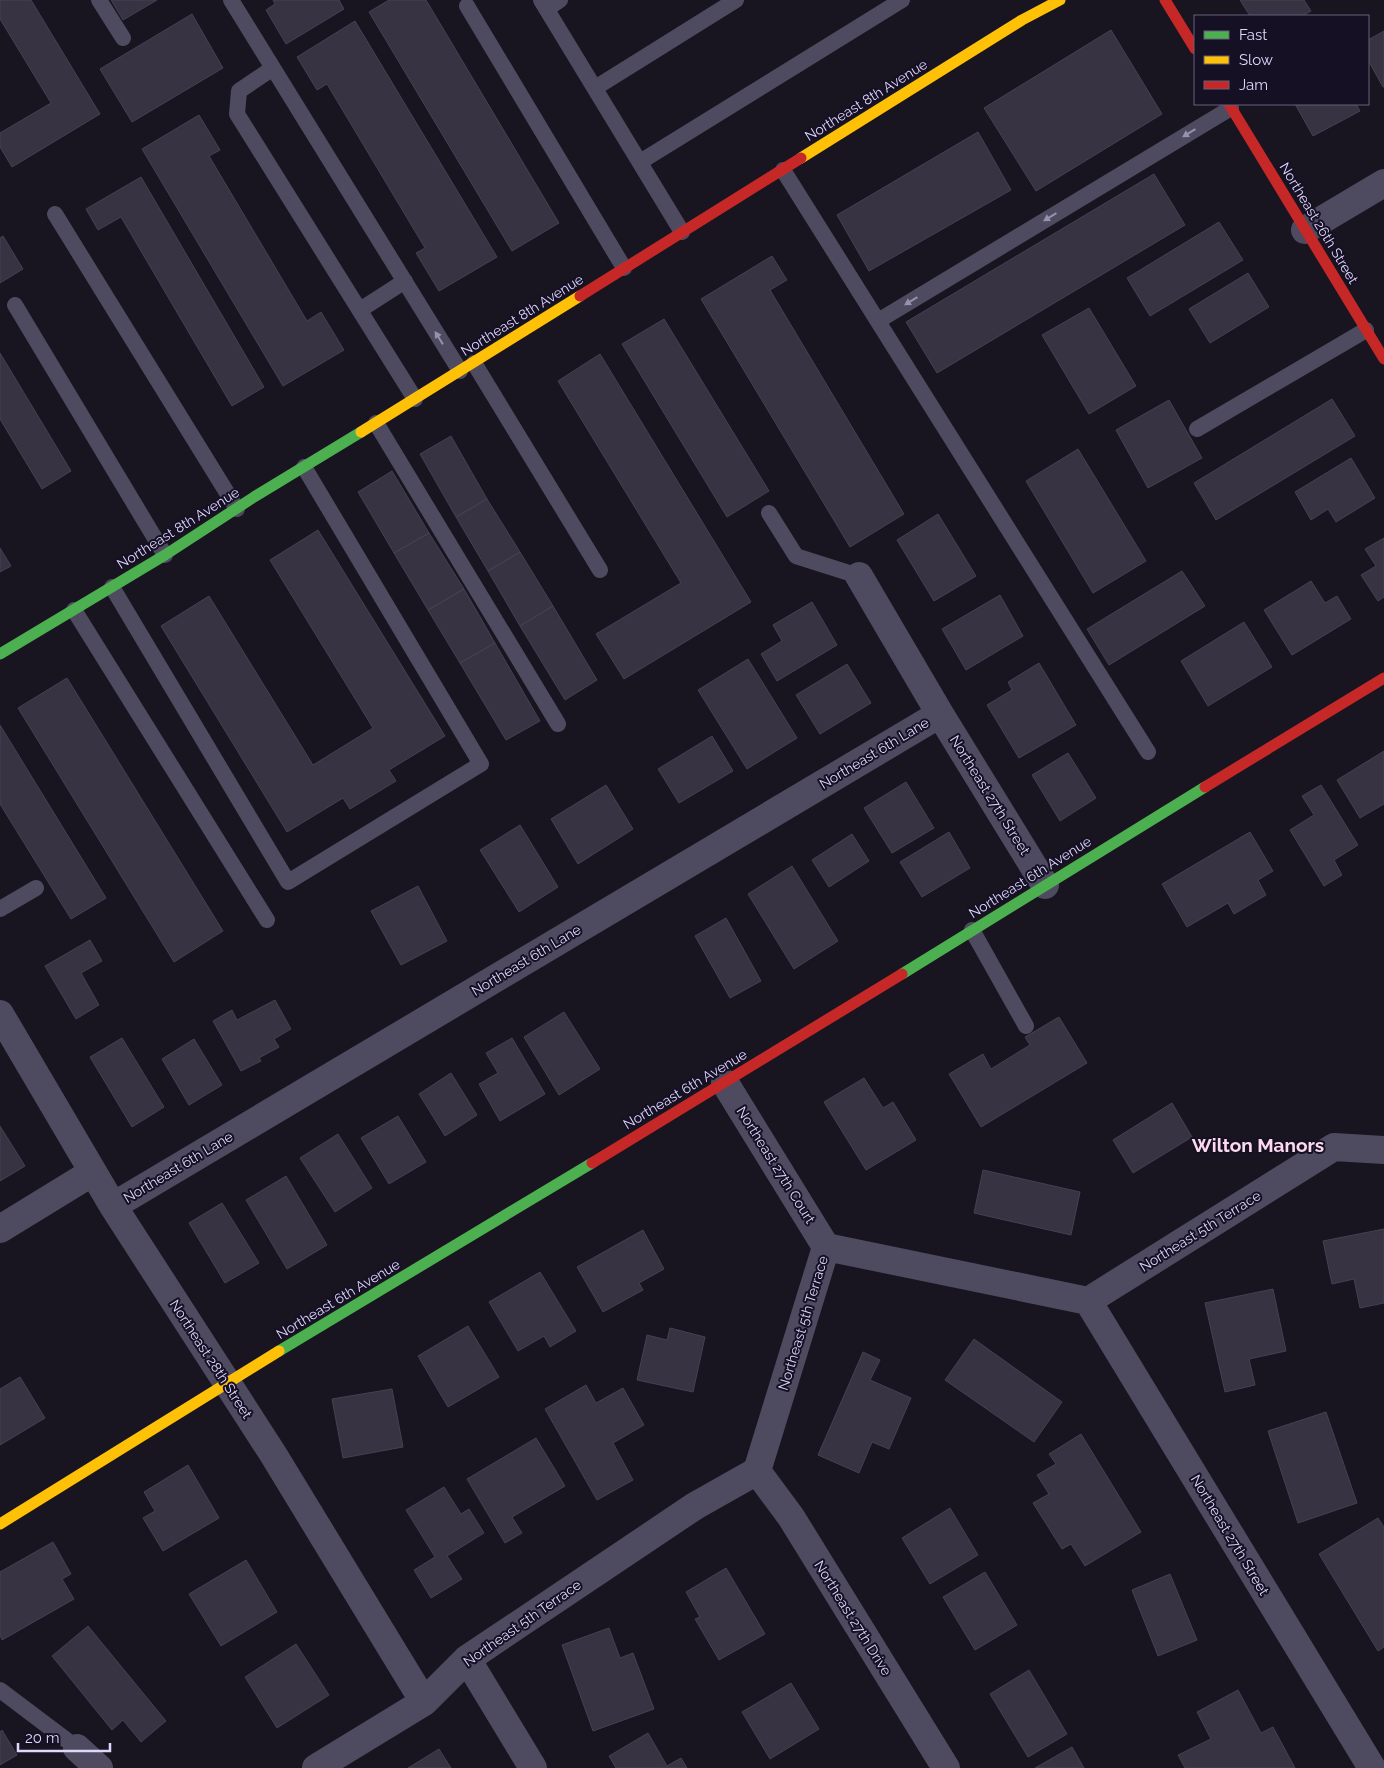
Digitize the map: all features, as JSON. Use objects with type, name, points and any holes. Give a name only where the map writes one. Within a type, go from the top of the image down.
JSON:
[{"type":"street","name":"Northeast 8th Avenue","points":[[0,654],[165,556],[237,508],[416,399],[1022,20],[1060,0]]},
{"type":"street","points":[[1166,0],[1194,47]]},
{"type":"street","name":"Northeast 26th Street","points":[[1230,106],[1384,359]]},
{"type":"street","points":[[1305,230],[1384,183]]},
{"type":"street","name":"Northeast 27th Street","points":[[859,576],[940,714],[1045,885]]},
{"type":"street","name":"Northeast 6th Avenue","points":[[0,1524],[226,1384],[725,1083],[1384,678]]},
{"type":"street","name":"Northeast 6th Lane","points":[[113,1206],[940,714]]},
{"type":"street","name":"Northeast 28th Street","points":[[0,1014],[113,1206],[226,1384],[273,1454],[424,1702]]},
{"type":"street","name":"Northeast 27th Court","points":[[725,1083],[826,1247]]},
{"type":"street","name":"Northeast 5th Terrace","points":[[316,1768],[424,1702],[466,1659],[695,1506],[757,1471],[826,1247],[1088,1302],[1334,1147],[1384,1150]]},
{"type":"street","points":[[0,1229],[93,1172]]},
{"type":"street","name":"Northeast 27th Street","points":[[1088,1302],[1372,1768]]},
{"type":"street","name":"Northeast 27th Drive","points":[[757,1471],[791,1517],[946,1768]]},
{"type":"street","points":[[466,1659],[533,1768]]},
{"type":"street","points":[[77,1748],[99,1768]]},
{"type":"lane","points":[[99,0],[123,38]]},
{"type":"lane","points":[[231,0],[418,304],[467,367],[600,570]]},
{"type":"lane","points":[[595,88],[736,0]]},
{"type":"lane","points":[[640,162],[902,0]]},
{"type":"lane","points":[[549,3],[595,88],[682,232]]},
{"type":"lane","points":[[467,6],[624,268]]},
{"type":"lane","points":[[273,68],[238,91],[237,114],[416,399]]},
{"type":"lane","points":[[878,321],[1230,106]]},
{"type":"lane","points":[[783,170],[1148,752]]},
{"type":"lane","points":[[55,214],[237,508]]},
{"type":"lane","points":[[360,310],[405,281]]},
{"type":"lane","points":[[15,305],[165,556]]},
{"type":"lane","points":[[1196,429],[1366,330]]},
{"type":"lane","points":[[376,423],[558,724]]},
{"type":"lane","points":[[112,588],[288,882],[481,764],[304,468]]},
{"type":"lane","points":[[769,513],[796,556],[859,576]]},
{"type":"lane","points":[[74,610],[266,920]]},
{"type":"lane","points":[[0,909],[36,888]]},
{"type":"lane","points":[[972,930],[1026,1026]]},
{"type":"lane","points":[[0,1690],[77,1748]]},
{"type":"building","points":[[0,0],[31,0],[100,114],[12,167],[0,147],[0,133],[51,103],[0,19]]},
{"type":"building","points":[[111,0],[157,0],[123,20]]},
{"type":"building","points":[[273,0],[339,0],[344,9],[286,44],[266,10],[275,4]]},
{"type":"building","points":[[389,0],[426,0],[559,223],[512,251],[369,12]]},
{"type":"building","points":[[1240,0],[1304,0],[1311,11],[1304,15],[1249,15]]},
{"type":"building","points":[[192,14],[223,68],[132,122],[100,69]]},
{"type":"building","points":[[355,21],[497,257],[439,291],[416,253],[425,248],[327,84],[317,90],[297,57]]},
{"type":"building","points":[[1111,30],[1162,114],[1036,191],[984,108]]},
{"type":"building","points":[[1384,31],[1384,87],[1369,62],[1369,39]]},
{"type":"building","points":[[1296,105],[1357,105],[1360,111],[1313,136]]},
{"type":"building","points":[[199,115],[220,150],[209,156],[307,321],[321,312],[344,350],[283,386],[142,149]]},
{"type":"building","points":[[978,132],[1011,190],[869,271],[837,215]]},
{"type":"building","points":[[1154,174],[1185,225],[937,373],[906,322]]},
{"type":"building","points":[[141,177],[264,387],[232,406],[121,217],[98,230],[86,209]]},
{"type":"building","points":[[1219,222],[1243,260],[1150,316],[1127,278]]},
{"type":"building","points":[[3,236],[23,269],[0,283],[0,238]]},
{"type":"building","points":[[772,256],[787,280],[770,290],[904,514],[850,547],[701,299]]},
{"type":"building","points":[[1248,273],[1269,307],[1210,343],[1189,309]]},
{"type":"building","points":[[1089,308],[1136,386],[1089,414],[1042,335]]},
{"type":"building","points":[[664,319],[769,491],[727,517],[622,344]]},
{"type":"building","points":[[0,353],[71,471],[42,489],[0,419]]},
{"type":"building","points":[[600,354],[751,602],[624,679],[596,634],[681,583],[558,381]]},
{"type":"building","points":[[1332,399],[1355,436],[1216,520],[1194,483]]},
{"type":"building","points":[[1169,400],[1202,458],[1148,488],[1116,430]]},
{"type":"building","points":[[451,436],[487,499],[456,517],[420,454]]},
{"type":"building","points":[[1078,449],[1146,561],[1093,593],[1026,481]]},
{"type":"building","points":[[1351,458],[1375,498],[1336,522],[1328,509],[1311,520],[1295,492]]},
{"type":"building","points":[[392,471],[429,533],[394,553],[358,492]]},
{"type":"building","points":[[487,499],[520,552],[488,571],[456,517]]},
{"type":"building","points":[[938,514],[976,576],[934,601],[897,540]]},
{"type":"building","points":[[318,530],[445,736],[389,770],[396,781],[350,809],[343,798],[287,832],[161,626],[209,596],[313,765],[373,728],[270,560]]},
{"type":"building","points":[[429,533],[464,589],[428,610],[394,553]]},
{"type":"building","points":[[1384,538],[1384,597],[1378,601],[1361,575],[1376,566],[1365,549]]},
{"type":"building","points":[[0,548],[11,566],[0,572]]},
{"type":"building","points":[[520,552],[553,606],[520,626],[488,571]]},
{"type":"building","points":[[1182,571],[1205,606],[1109,665],[1087,629]]},
{"type":"building","points":[[1311,581],[1325,603],[1337,596],[1351,619],[1292,655],[1264,610]]},
{"type":"building","points":[[464,589],[495,643],[460,663],[428,610]]},
{"type":"building","points":[[1000,595],[1023,636],[966,670],[942,629]]},
{"type":"building","points":[[812,602],[837,645],[777,681],[761,654],[782,641],[773,625]]},
{"type":"building","points":[[553,606],[597,680],[565,700],[520,626]]},
{"type":"building","points":[[1244,622],[1272,667],[1208,706],[1181,661]]},
{"type":"building","points":[[495,643],[540,721],[506,740],[460,663]]},
{"type":"building","points":[[748,659],[797,738],[747,769],[698,690]]},
{"type":"building","points":[[1039,663],[1076,725],[1019,758],[987,705],[1012,690],[1008,682]]},
{"type":"building","points":[[847,664],[871,703],[820,734],[796,695]]},
{"type":"building","points":[[67,678],[223,931],[174,962],[18,708]]},
{"type":"building","points":[[0,725],[106,898],[71,919],[0,804]]},
{"type":"building","points":[[712,736],[733,771],[679,803],[658,769]]},
{"type":"building","points":[[1384,751],[1384,804],[1360,818],[1337,780]]},
{"type":"building","points":[[1068,753],[1096,798],[1060,821],[1032,775]]},
{"type":"building","points":[[906,782],[934,828],[892,853],[864,808]]},
{"type":"building","points":[[606,785],[633,829],[578,864],[551,819]]},
{"type":"building","points":[[1321,785],[1358,845],[1334,860],[1342,875],[1324,886],[1290,830],[1314,815],[1302,796]]},
{"type":"building","points":[[520,825],[558,887],[519,912],[480,850]]},
{"type":"building","points":[[949,832],[970,868],[922,897],[900,862]]},
{"type":"building","points":[[1250,832],[1273,871],[1258,880],[1266,895],[1234,914],[1228,903],[1187,927],[1162,884]]},
{"type":"building","points":[[852,834],[869,861],[829,887],[812,860]]},
{"type":"building","points":[[792,866],[838,941],[794,969],[748,894]]},
{"type":"building","points":[[418,886],[447,941],[401,965],[371,911]]},
{"type":"building","points":[[726,918],[761,981],[730,998],[695,936]]},
{"type":"building","points":[[90,940],[102,961],[81,973],[99,1005],[76,1019],[45,966]]},
{"type":"building","points":[[275,1000],[291,1029],[274,1039],[279,1047],[259,1058],[261,1061],[241,1071],[213,1021],[232,1010],[237,1020]]},
{"type":"building","points":[[564,1012],[600,1069],[559,1095],[524,1037]]},
{"type":"building","points":[[1059,1017],[1087,1063],[981,1127],[949,1074],[983,1054],[991,1069],[1030,1045],[1025,1037]]},
{"type":"building","points":[[122,1038],[164,1107],[132,1127],[90,1057]]},
{"type":"building","points":[[512,1038],[545,1094],[500,1121],[479,1084],[498,1073],[486,1053]]},
{"type":"building","points":[[194,1039],[222,1085],[189,1105],[162,1059]]},
{"type":"building","points":[[451,1073],[477,1115],[445,1136],[419,1094]]},
{"type":"building","points":[[864,1078],[883,1108],[893,1102],[916,1140],[866,1170],[824,1102]]},
{"type":"building","points":[[1172,1103],[1192,1137],[1133,1173],[1113,1140]]},
{"type":"building","points":[[398,1116],[426,1162],[389,1184],[361,1138]]},
{"type":"building","points":[[0,1126],[25,1166],[0,1181]]},
{"type":"building","points":[[338,1134],[372,1188],[335,1212],[300,1158]]},
{"type":"building","points":[[983,1170],[1080,1192],[1071,1235],[974,1213]]},
{"type":"building","points":[[286,1176],[327,1245],[287,1269],[246,1200]]},
{"type":"building","points":[[222,1203],[259,1263],[225,1283],[189,1223]]},
{"type":"building","points":[[1384,1229],[1384,1303],[1360,1308],[1354,1279],[1332,1284],[1323,1241]]},
{"type":"building","points":[[643,1230],[664,1269],[639,1283],[643,1290],[603,1312],[577,1267]]},
{"type":"building","points":[[540,1272],[576,1331],[550,1347],[544,1336],[518,1351],[489,1302]]},
{"type":"building","points":[[1273,1289],[1286,1351],[1249,1359],[1255,1385],[1225,1392],[1205,1303]]},
{"type":"building","points":[[468,1326],[499,1377],[448,1407],[418,1356]]},
{"type":"building","points":[[670,1328],[705,1337],[693,1392],[637,1380],[647,1335],[667,1340]]},
{"type":"building","points":[[974,1339],[1062,1402],[1034,1442],[945,1380]]},
{"type":"building","points":[[863,1352],[880,1360],[870,1380],[911,1398],[889,1449],[872,1442],[859,1473],[818,1455]]},
{"type":"building","points":[[20,1377],[45,1418],[0,1445],[0,1389]]},
{"type":"building","points":[[586,1385],[596,1403],[623,1388],[644,1425],[613,1443],[633,1480],[597,1500],[545,1409]]},
{"type":"building","points":[[392,1389],[403,1447],[343,1458],[332,1399]]},
{"type":"building","points":[[1326,1412],[1357,1503],[1298,1523],[1268,1431]]},
{"type":"building","points":[[1081,1434],[1141,1532],[1085,1566],[1071,1544],[1062,1549],[1033,1503],[1049,1494],[1037,1475],[1056,1464],[1049,1454]]},
{"type":"building","points":[[536,1438],[565,1486],[512,1517],[522,1533],[505,1543],[467,1479]]},
{"type":"building","points":[[188,1465],[219,1518],[163,1551],[143,1518],[155,1511],[144,1492]]},
{"type":"building","points":[[444,1487],[461,1514],[469,1509],[484,1533],[447,1556],[462,1579],[431,1598],[414,1570],[435,1557],[406,1510]]},
{"type":"building","points":[[950,1508],[978,1555],[930,1584],[902,1538]]},
{"type":"building","points":[[1378,1518],[1384,1527],[1384,1647],[1378,1651],[1319,1554]]},
{"type":"building","points":[[53,1542],[71,1574],[62,1579],[74,1599],[2,1640],[0,1635],[0,1572]]},
{"type":"building","points":[[246,1560],[277,1612],[221,1646],[189,1594]]},
{"type":"building","points":[[726,1568],[765,1634],[719,1660],[695,1619],[700,1617],[686,1592]]},
{"type":"building","points":[[985,1572],[1017,1625],[975,1650],[943,1597]]},
{"type":"building","points":[[1170,1574],[1197,1640],[1158,1656],[1132,1590]]},
{"type":"building","points":[[88,1626],[166,1721],[141,1742],[123,1720],[112,1730],[52,1656]]},
{"type":"building","points":[[609,1628],[620,1658],[633,1653],[654,1709],[593,1731],[562,1645]]},
{"type":"building","points":[[296,1644],[329,1695],[277,1728],[245,1677]]},
{"type":"building","points":[[1029,1670],[1067,1734],[1028,1757],[990,1694]]},
{"type":"building","points":[[791,1683],[819,1729],[770,1759],[742,1712]]},
{"type":"building","points":[[1238,1690],[1261,1733],[1273,1727],[1295,1768],[1185,1768],[1178,1755],[1211,1739],[1197,1712]]},
{"type":"building","points":[[2,1730],[17,1755],[0,1765],[0,1732]]},
{"type":"building","points":[[648,1733],[667,1766],[681,1758],[687,1768],[616,1768],[609,1756]]},
{"type":"building","points":[[1072,1747],[1084,1768],[1035,1768]]},
{"type":"building","points":[[439,1749],[451,1768],[408,1768]]},
{"type":"traffic: fast","points":[[0,654],[165,555],[254,497],[361,432]]},
{"type":"traffic: fast","points":[[902,974],[1205,787]]},
{"type":"traffic: fast","points":[[279,1351],[592,1163]]},
{"type":"traffic: slow","points":[[801,158],[1022,20],[1060,0]]},
{"type":"traffic: slow","points":[[361,432],[580,296]]},
{"type":"traffic: slow","points":[[0,1524],[279,1351]]},
{"type":"traffic: jam","points":[[1165,0],[1194,47]]},
{"type":"traffic: jam","points":[[1230,105],[1384,359]]},
{"type":"traffic: jam","points":[[580,296],[801,158]]},
{"type":"traffic: jam","points":[[1205,787],[1384,678]]},
{"type":"traffic: jam","points":[[592,1163],[902,974]]},
{"type":"district","name":"Wilton Manors","points":[[1258,1145]]}]
